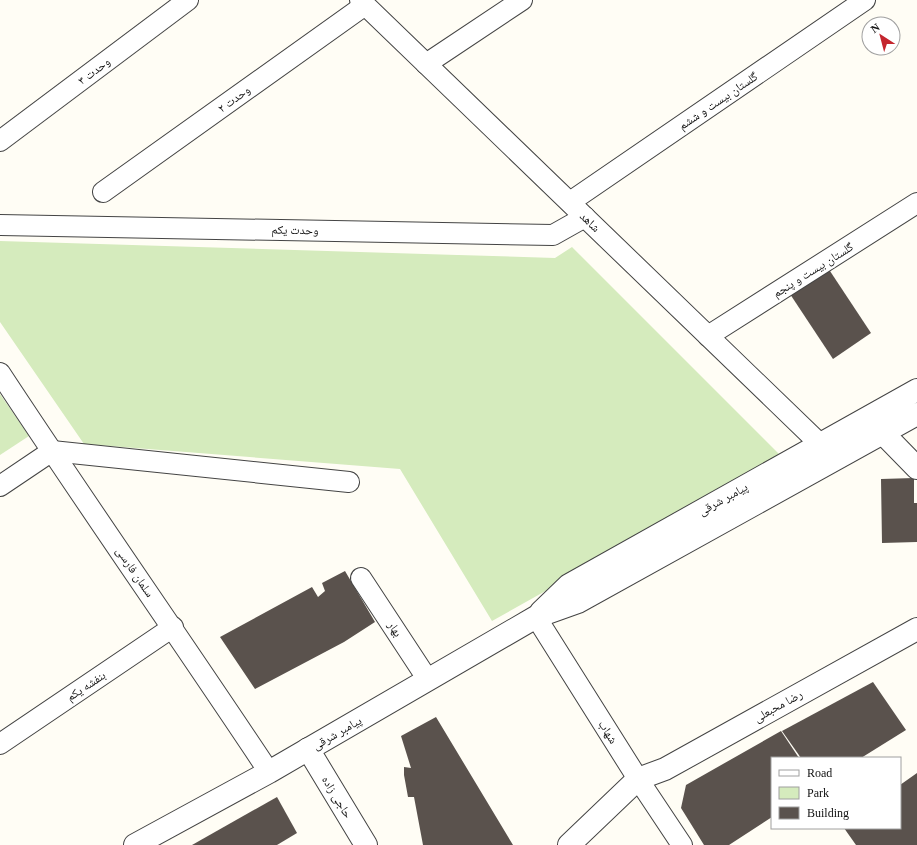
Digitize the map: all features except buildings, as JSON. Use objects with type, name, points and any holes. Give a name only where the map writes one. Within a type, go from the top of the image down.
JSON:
[{"type":"street","name":"وحدت ۳","points":[[0,141],[188,0]]},
{"type":"street","points":[[426,64],[522,0]]},
{"type":"street","name":"گلستان بیست و ششم","points":[[570,202],[865,0]]},
{"type":"street","name":"شاهد","points":[[363,2],[708,336],[826,453]]},
{"type":"street","name":"وحدت ۲","points":[[103,192],[363,2]]},
{"type":"street","name":"گلستان بیست و پنجم","points":[[708,336],[917,203]]},
{"type":"street","name":"وحدت یکم","points":[[0,225],[553,235],[585,217]]},
{"type":"street","name":"سلمان فارسی","points":[[0,373],[173,627],[269,772]]},
{"type":"street","name":"پیامبر شرقی","points":[[135,845],[269,772],[536,617],[578,602],[826,453],[869,417],[917,390]]},
{"type":"street","name":"پیامبر شرقی","points":[[826,453],[882,434],[917,414]]},
{"type":"street","points":[[869,417],[882,434],[917,468]]},
{"type":"street","points":[[0,486],[52,451],[349,482]]},
{"type":"street","name":"بهار","points":[[361,578],[428,680]]},
{"type":"street","name":"شهاب","points":[[536,617],[638,779],[682,845]]},
{"type":"street","name":"بنفشه یکم","points":[[0,744],[173,627]]},
{"type":"street","name":"رضا محبعلی","points":[[638,779],[665,769],[917,629]]},
{"type":"street","name":"حاجی زاده","points":[[308,749],[366,845]]},
{"type":"street","points":[[569,845],[638,779]]},
{"type":"green space","points":[[0,241],[555,258],[572,247],[783,458],[492,621],[400,469],[84,444],[0,322]]},
{"type":"green space","points":[[0,394],[29,436],[0,455]]}]
